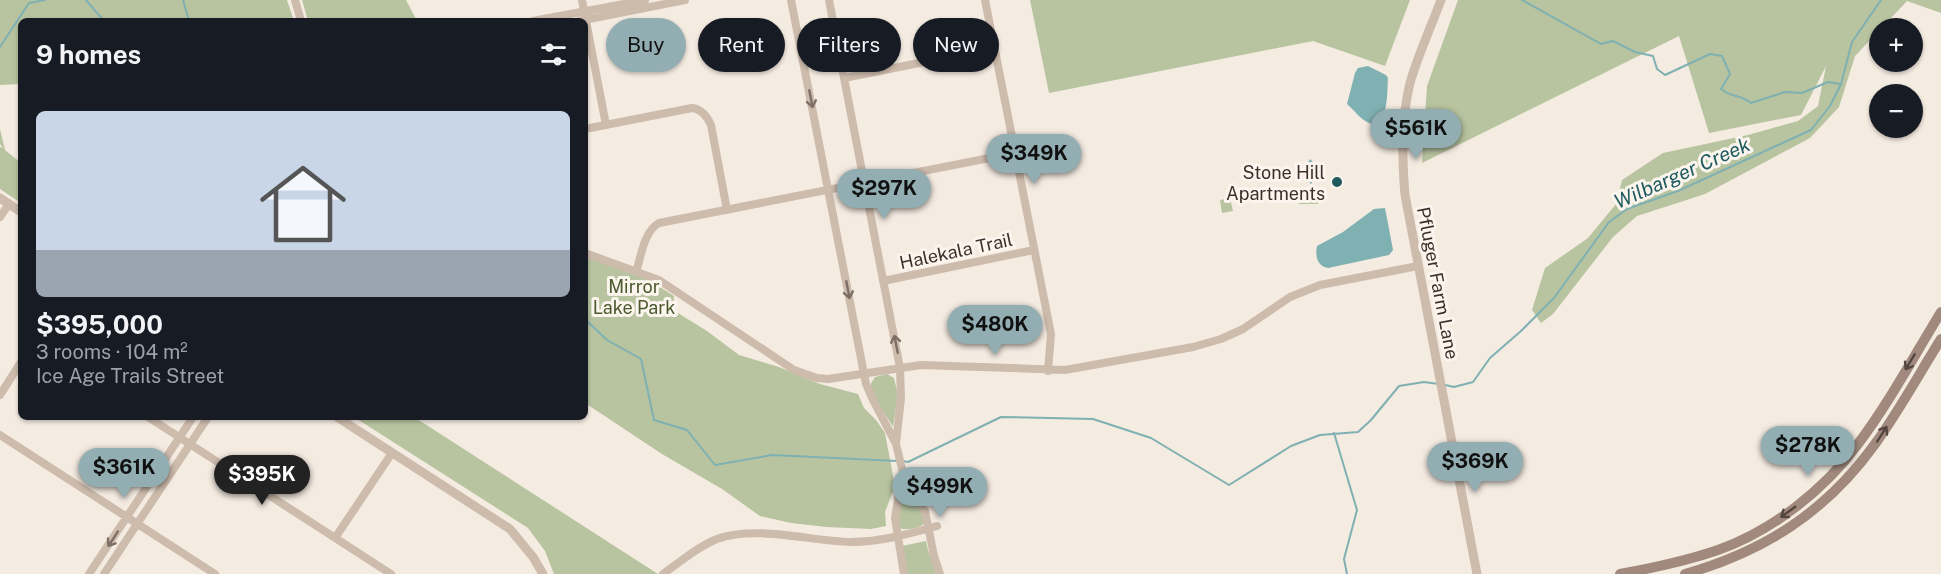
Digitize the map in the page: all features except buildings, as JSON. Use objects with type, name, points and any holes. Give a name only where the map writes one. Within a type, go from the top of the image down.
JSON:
[{"type":"main road","points":[[1620,574],[1682,561],[1719,550],[1751,535],[1789,512],[1829,478],[1858,445],[1941,312]]},
{"type":"main road","points":[[1685,574],[1717,565],[1771,540],[1808,516],[1838,488],[1875,444],[1941,339]]},
{"type":"street","points":[[295,0],[300,18]]},
{"type":"street","points":[[582,0],[583,17]]},
{"type":"street","points":[[583,17],[645,0]]},
{"type":"street","points":[[583,17],[685,0]]},
{"type":"street","points":[[791,0],[864,373],[872,398],[896,444],[903,475],[933,527],[934,556],[940,574]]},
{"type":"street","points":[[829,0],[900,368],[902,398],[896,444]]},
{"type":"street","points":[[985,0],[988,18]]},
{"type":"street","name":"Pfluger Farm Lane","points":[[1441,0],[1410,83],[1402,143],[1405,195],[1477,574]]},
{"type":"street","points":[[588,40],[606,125]]},
{"type":"street","points":[[844,78],[913,64]]},
{"type":"street","points":[[999,72],[1051,334],[1048,371]]},
{"type":"street","points":[[588,128],[692,108],[698,109],[707,116],[711,125],[727,210]]},
{"type":"street","points":[[636,272],[648,235],[656,225],[828,188],[1015,153]]},
{"type":"street","points":[[0,198],[18,210]]},
{"type":"street","points":[[0,217],[9,204]]},
{"type":"street","name":"Halekala Trail","points":[[883,281],[1034,250]]},
{"type":"street","points":[[588,254],[668,285],[794,370],[817,378],[828,379],[929,365],[1048,371],[1103,364],[1193,347],[1221,339],[1243,329],[1290,297],[1320,285],[1418,266]]},
{"type":"street","points":[[0,395],[18,367]]},
{"type":"street","points":[[153,420],[391,574]]},
{"type":"street","points":[[89,574],[191,420]]},
{"type":"street","points":[[104,574],[206,420]]},
{"type":"street","points":[[342,420],[510,529],[533,556],[543,574]]},
{"type":"street","points":[[0,435],[138,522],[215,574]]},
{"type":"street","points":[[335,538],[392,453]]},
{"type":"street","points":[[903,475],[895,518],[904,574]]},
{"type":"street","points":[[1829,478],[1838,488]]},
{"type":"street","points":[[663,574],[709,543],[740,534],[858,542],[898,536],[933,527]]},
{"type":"green space","points":[[0,0],[287,0],[293,18],[18,18],[18,84],[0,85]]},
{"type":"green space","points":[[302,0],[406,0],[415,18],[307,18]]},
{"type":"green space","points":[[1030,0],[1410,0],[1385,66],[1313,41],[1049,93]]},
{"type":"green space","points":[[1458,0],[1941,0],[1941,13],[1907,1],[1891,18],[1869,18],[1869,41],[1855,56],[1839,107],[1810,138],[1705,194],[1637,216],[1613,237],[1553,314],[1541,323],[1532,310],[1545,268],[1588,238],[1616,204],[1622,180],[1663,153],[1748,135],[1798,121],[1818,106],[1826,66],[1801,115],[1709,133],[1679,36],[1422,163],[1427,86]]},
{"type":"green space","points":[[0,129],[5,150],[18,161],[18,201],[0,189],[0,147],[3,148],[0,144]]},
{"type":"green space","points":[[1298,194],[1318,194],[1318,204],[1299,204]]},
{"type":"green space","points":[[1230,198],[1233,211],[1222,213],[1220,200]]},
{"type":"green space","name":"Mirror Lake Park","points":[[588,258],[646,278],[674,296],[673,310],[707,331],[739,355],[779,367],[820,384],[858,394],[864,408],[885,433],[895,486],[885,512],[886,526],[871,529],[827,527],[791,523],[760,516],[722,489],[662,454],[588,405]]},
{"type":"green space","points":[[887,374],[894,378],[898,395],[893,427],[870,385],[875,377]]},
{"type":"green space","points":[[359,420],[419,420],[658,574],[554,574],[545,551],[528,528]]},
{"type":"green space","points":[[905,490],[920,507],[924,524],[916,528],[900,528],[898,515]]},
{"type":"green space","points":[[926,541],[936,574],[908,574],[902,546]]},
{"type":"water","points":[[1368,66],[1388,78],[1384,116],[1376,124],[1363,120],[1347,104],[1355,73],[1358,68]]},
{"type":"water","points":[[1310,159],[1316,166],[1313,172],[1317,175],[1311,184],[1302,174]]},
{"type":"water","points":[[1385,208],[1393,250],[1389,255],[1328,268],[1319,263],[1316,253],[1317,246],[1343,232],[1374,209]]},
{"type":"waterway","name":"Wilbarger Creek","points":[[19,18],[29,3],[45,0]]},
{"type":"waterway","name":"Wilbarger Creek","points":[[86,0],[101,18]]},
{"type":"waterway","points":[[183,0],[188,18]]},
{"type":"waterway","points":[[1522,0],[1601,44],[1613,41],[1635,52],[1653,56],[1657,69],[1665,75],[1710,54],[1722,56],[1730,74],[1721,89],[1751,103],[1785,92],[1802,93],[1828,82],[1840,84]]},
{"type":"waterway","name":"Wilbarger Creek","points":[[1445,385],[1454,387],[1473,382],[1490,358],[1554,298],[1609,222],[1627,209],[1678,191],[1811,130],[1830,106],[1841,84],[1852,42],[1881,0]]},
{"type":"waterway","name":"Wilbarger Creek","points":[[0,47],[18,20]]},
{"type":"waterway","name":"Wilbarger Creek","points":[[588,322],[607,340],[641,359],[654,420],[687,430],[715,465],[772,455],[897,461]]},
{"type":"waterway","name":"Wilbarger Creek","points":[[903,461],[908,462],[1001,417],[1093,419],[1151,438],[1229,485],[1291,446],[1320,435],[1358,432],[1399,386],[1424,382],[1439,384]]},
{"type":"waterway","points":[[1334,433],[1357,510],[1344,559],[1347,574]]},
{"type":"place","name":"Stone Hill Apartments","points":[[1337,182]]}]
